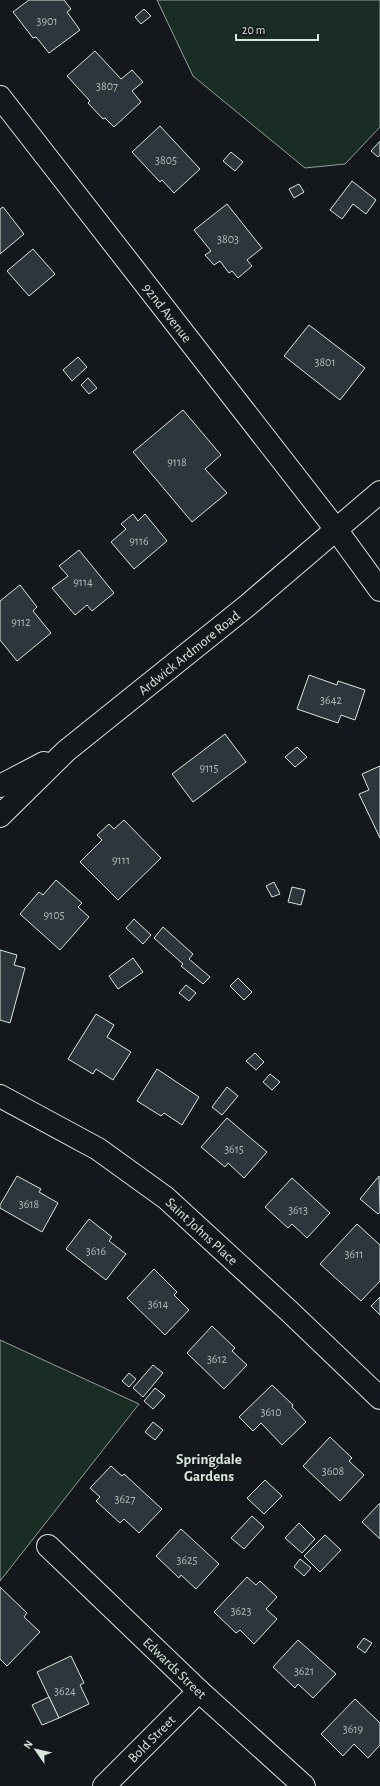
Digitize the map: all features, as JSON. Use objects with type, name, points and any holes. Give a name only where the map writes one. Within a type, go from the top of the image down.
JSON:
[{"type":"street","name":"92nd Avenue","points":[[4,111],[336,528],[380,590]]},
{"type":"street","name":"Ardwick Ardmore Road","points":[[0,816],[66,751],[248,605],[336,528],[380,492]]},
{"type":"street","points":[[0,786],[66,751]]},
{"type":"street","name":"Saint Johns Place","points":[[0,1096],[98,1149],[166,1198],[289,1311],[380,1398]]},
{"type":"street","name":"Edwards Street","points":[[48,1546],[199,1691],[304,1786]]},
{"type":"street","name":"Bold Street","points":[[104,1786],[199,1691]]},
{"type":"green space","points":[[157,0],[380,0],[380,127],[345,164],[305,168],[193,76]]},
{"type":"green space","points":[[0,1340],[139,1404],[0,1581]]},
{"type":"building","points":[[29,0],[64,0],[71,9],[67,12],[80,30],[49,53],[36,37],[33,38],[13,12]]},
{"type":"building","points":[[144,9],[151,16],[141,24],[135,17]]},
{"type":"building","points":[[95,51],[121,79],[132,70],[143,82],[132,91],[141,102],[114,127],[105,118],[103,119],[88,103],[90,101],[67,76]]},
{"type":"building","points":[[160,126],[200,169],[174,193],[162,180],[160,182],[132,152]]},
{"type":"building","points":[[380,141],[380,155],[378,157],[371,151]]},
{"type":"building","points":[[231,152],[243,162],[235,171],[223,161]]},
{"type":"building","points":[[352,181],[376,200],[366,214],[353,204],[342,219],[330,210]]},
{"type":"building","points":[[299,184],[304,192],[294,198],[289,189]]},
{"type":"building","points":[[227,204],[262,248],[247,260],[252,266],[238,278],[232,271],[229,273],[220,261],[214,265],[205,255],[211,251],[194,230]]},
{"type":"building","points":[[3,207],[24,234],[0,254],[0,209]]},
{"type":"building","points":[[33,249],[55,274],[29,296],[7,271]]},
{"type":"building","points":[[309,325],[365,368],[340,400],[284,356]]},
{"type":"building","points":[[78,357],[87,367],[72,381],[63,370]]},
{"type":"building","points":[[88,378],[97,388],[89,394],[81,385]]},
{"type":"building","points":[[183,410],[221,455],[205,469],[227,493],[192,522],[133,452]]},
{"type":"building","points":[[133,514],[138,521],[145,514],[167,541],[134,569],[111,542],[126,529],[121,524]]},
{"type":"building","points":[[79,550],[114,593],[92,611],[87,605],[75,615],[52,588],[68,576],[59,566]]},
{"type":"building","points":[[20,585],[37,607],[33,611],[51,633],[17,661],[0,640],[0,601]]},
{"type":"building","points":[[309,675],[337,685],[338,681],[365,690],[355,720],[341,715],[338,723],[297,709]]},
{"type":"building","points":[[225,734],[246,762],[193,802],[172,774]]},
{"type":"building","points":[[297,747],[307,757],[295,767],[285,757]]},
{"type":"building","points":[[380,766],[380,838],[359,794],[369,790],[362,774]]},
{"type":"building","points":[[124,820],[161,858],[118,900],[80,862],[102,840],[97,835],[109,824],[114,829]]},
{"type":"building","points":[[56,880],[82,903],[78,907],[89,917],[60,950],[20,914],[39,892],[43,895]]},
{"type":"building","points":[[274,882],[280,894],[272,897],[266,886]]},
{"type":"building","points":[[292,887],[305,890],[301,905],[288,902]]},
{"type":"building","points":[[134,919],[151,935],[143,944],[126,928]]},
{"type":"building","points":[[163,927],[193,954],[189,959],[210,977],[203,984],[181,966],[183,964],[154,938]]},
{"type":"building","points":[[0,950],[17,955],[14,965],[25,968],[10,1023],[0,1020]]},
{"type":"building","points":[[133,958],[143,972],[118,989],[109,976]]},
{"type":"building","points":[[238,978],[252,992],[244,1000],[230,986]]},
{"type":"building","points":[[186,985],[196,993],[189,1001],[179,993]]},
{"type":"building","points":[[96,1014],[114,1025],[107,1037],[131,1052],[113,1080],[96,1069],[93,1074],[68,1059]]},
{"type":"building","points":[[255,1053],[264,1062],[256,1070],[246,1061]]},
{"type":"building","points":[[157,1069],[199,1097],[182,1125],[164,1113],[161,1116],[137,1101]]},
{"type":"building","points":[[270,1074],[280,1082],[272,1090],[263,1082]]},
{"type":"building","points":[[227,1087],[238,1096],[222,1115],[212,1107]]},
{"type":"building","points":[[227,1118],[267,1152],[244,1178],[228,1163],[225,1167],[201,1147]]},
{"type":"building","points":[[17,1176],[41,1189],[39,1192],[58,1203],[42,1232],[0,1208],[0,1205]]},
{"type":"building","points":[[379,1176],[380,1212],[378,1214],[360,1199]]},
{"type":"building","points":[[292,1178],[330,1213],[307,1238],[292,1224],[288,1228],[265,1207]]},
{"type":"building","points":[[89,1219],[112,1237],[109,1241],[126,1254],[106,1280],[66,1249]]},
{"type":"building","points":[[357,1224],[380,1245],[380,1281],[361,1301],[320,1264]]},
{"type":"building","points":[[154,1269],[177,1292],[174,1295],[189,1310],[165,1335],[127,1298]]},
{"type":"building","points":[[380,1297],[380,1315],[371,1306]]},
{"type":"building","points":[[212,1326],[235,1348],[232,1351],[247,1365],[224,1389],[187,1353]]},
{"type":"building","points":[[153,1365],[163,1373],[143,1397],[133,1388]]},
{"type":"building","points":[[129,1373],[136,1379],[129,1387],[122,1381]]},
{"type":"building","points":[[272,1385],[293,1405],[292,1407],[306,1422],[282,1445],[261,1423],[253,1431],[239,1417]]},
{"type":"building","points":[[155,1388],[165,1396],[153,1409],[144,1401]]},
{"type":"building","points":[[153,1422],[163,1430],[155,1440],[145,1432]]},
{"type":"building","points":[[330,1437],[352,1458],[349,1461],[364,1475],[340,1501],[303,1466]]},
{"type":"building","points":[[209,1455],[220,1463],[215,1469],[204,1462]]},
{"type":"building","points":[[111,1466],[122,1476],[124,1474],[162,1509],[139,1533],[124,1519],[120,1523],[96,1501],[100,1497],[90,1488]]},
{"type":"building","points":[[265,1480],[282,1496],[264,1514],[247,1498]]},
{"type":"building","points":[[380,1503],[380,1539],[362,1522]]},
{"type":"building","points":[[252,1516],[264,1527],[244,1549],[231,1538]]},
{"type":"building","points":[[299,1523],[315,1539],[302,1553],[285,1538]]},
{"type":"building","points":[[181,1529],[219,1564],[196,1589],[181,1575],[179,1578],[156,1556]]},
{"type":"building","points":[[325,1535],[341,1550],[320,1572],[304,1556]]},
{"type":"building","points":[[300,1559],[311,1568],[304,1576],[294,1567]]},
{"type":"building","points":[[247,1577],[256,1585],[260,1581],[277,1597],[266,1609],[277,1619],[254,1644],[240,1630],[236,1633],[214,1612]]},
{"type":"building","points":[[0,1587],[27,1613],[24,1617],[40,1632],[7,1666],[0,1659]]},
{"type":"building","points":[[364,1638],[372,1643],[365,1653],[357,1647]]},
{"type":"building","points":[[298,1640],[336,1674],[313,1698],[298,1684],[295,1688],[273,1667]]},
{"type":"building","points":[[71,1656],[84,1683],[80,1685],[89,1704],[59,1718],[37,1672]]},
{"type":"building","points":[[49,1697],[59,1718],[42,1725],[32,1705]]},
{"type":"building","points":[[355,1699],[380,1723],[380,1745],[368,1758],[354,1744],[343,1756],[321,1734]]},
{"type":"district","name":"Springdale Gardens","points":[[209,1468]]}]
